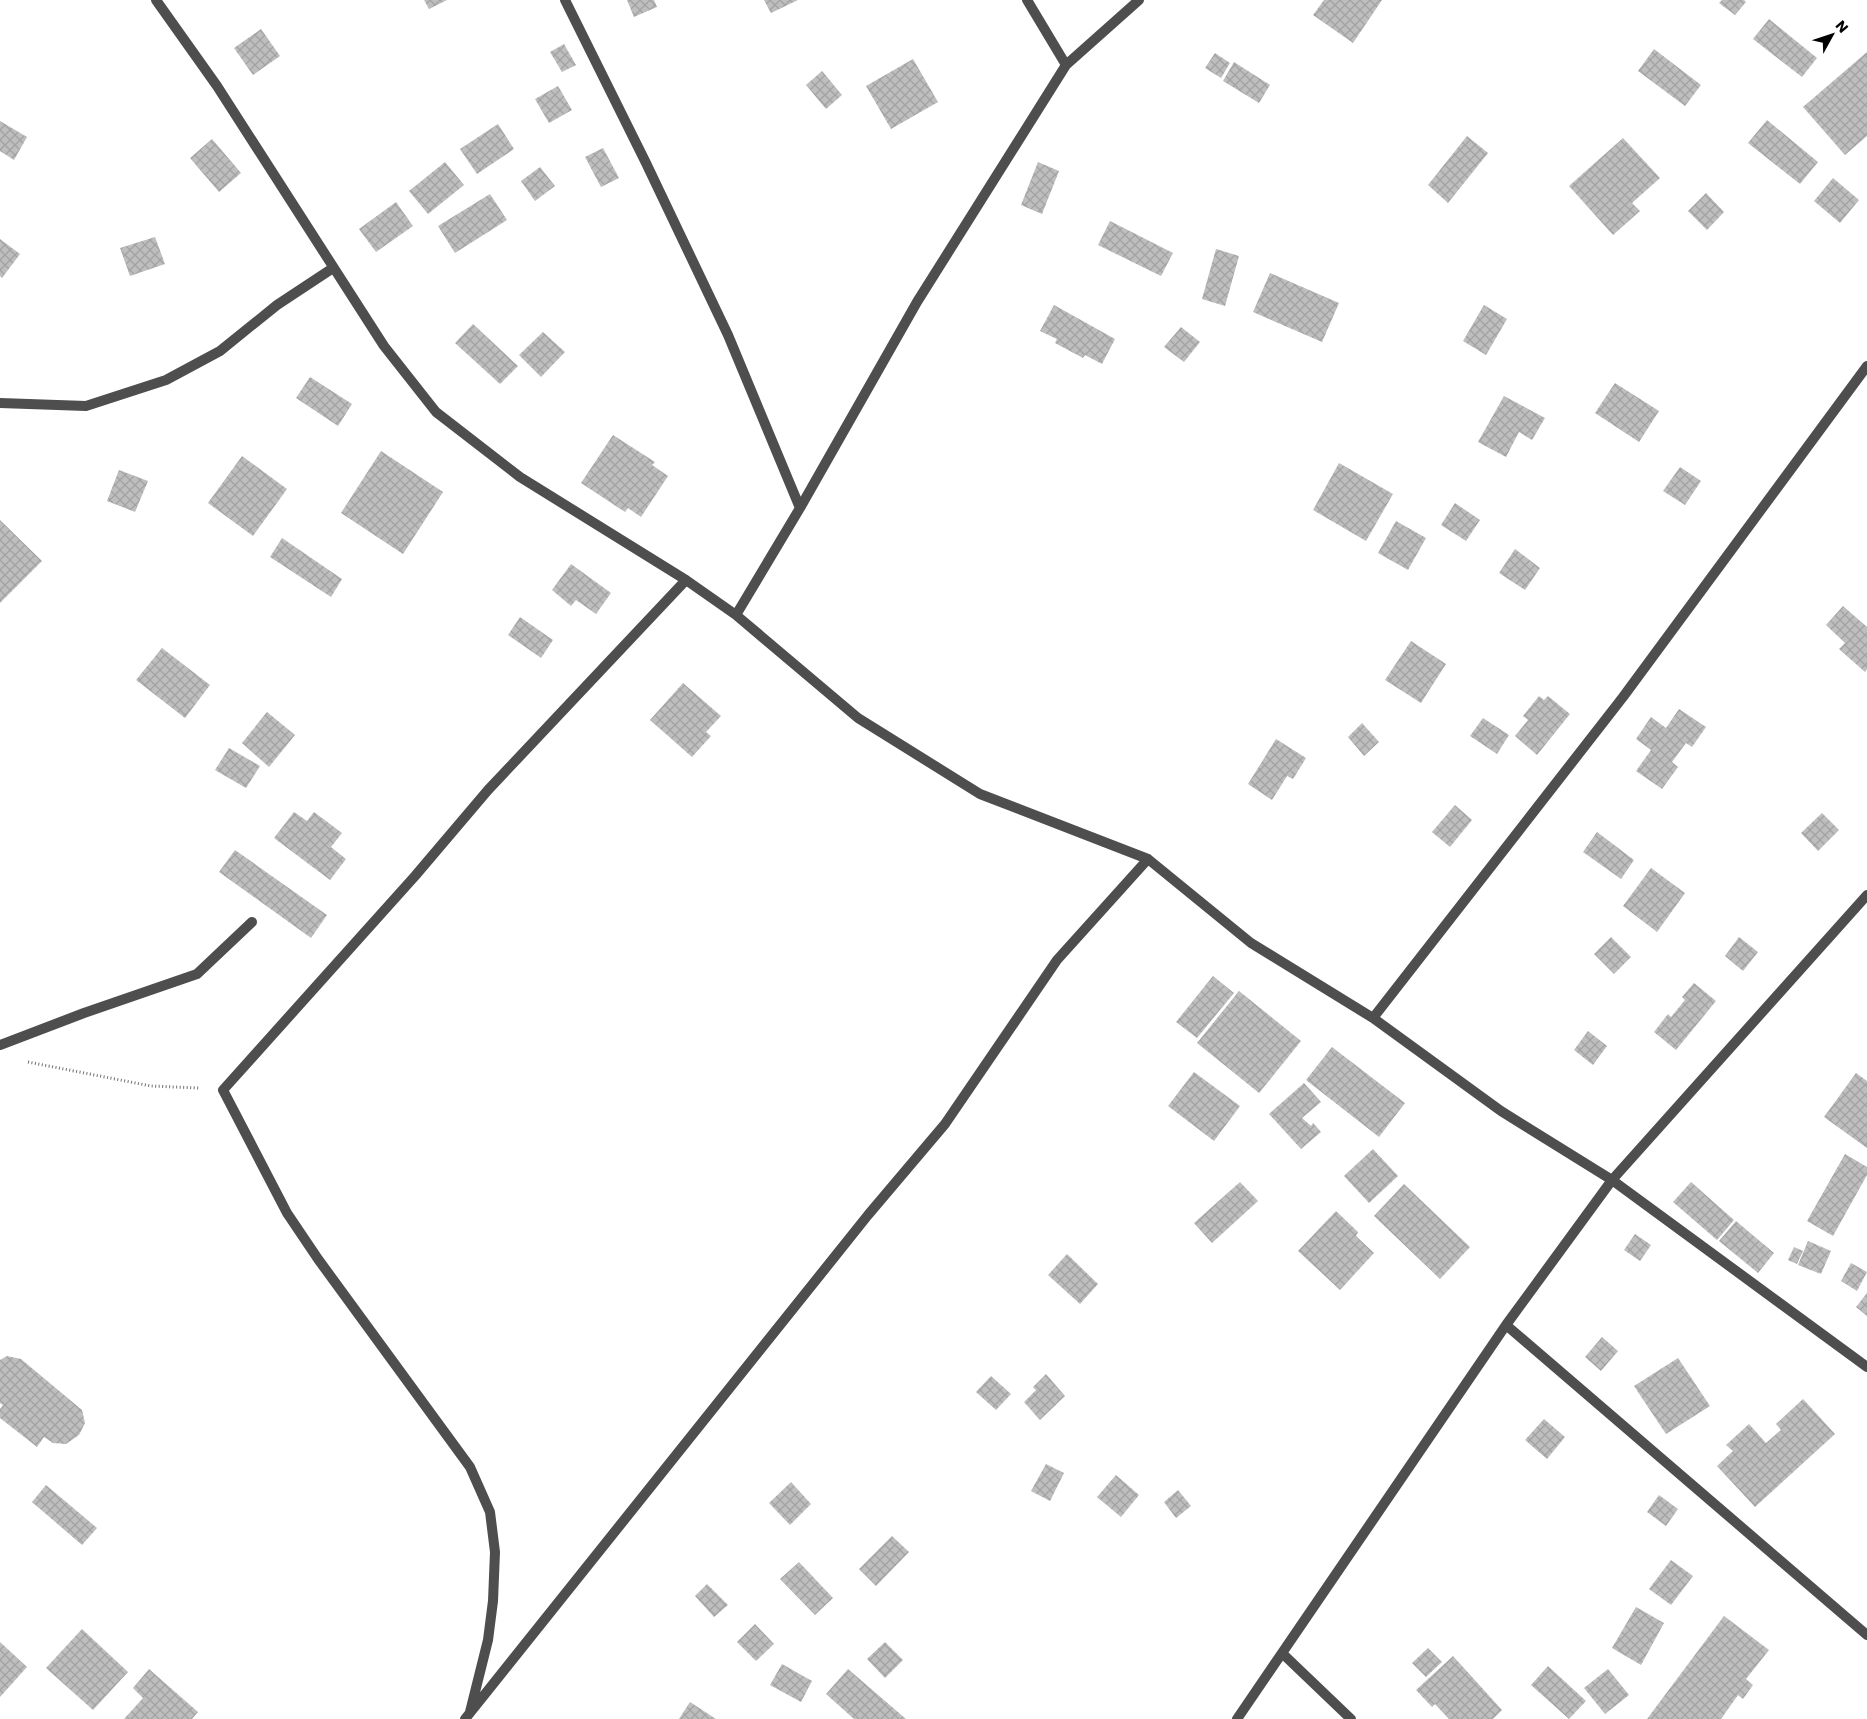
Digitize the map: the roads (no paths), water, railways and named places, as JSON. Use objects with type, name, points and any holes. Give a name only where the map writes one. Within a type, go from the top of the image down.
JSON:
[{"type":"street","points":[[156,0],[217,86],[384,346],[436,412],[520,477],[686,580],[736,616],[858,718],[980,794],[1148,859],[1251,943],[1374,1018],[1501,1111],[1612,1180],[1867,1367]]},
{"type":"street","points":[[566,0],[728,335],[800,508]]},
{"type":"street","points":[[1027,0],[1066,65]]},
{"type":"street","points":[[736,616],[800,508],[917,302],[1066,65],[1139,0]]},
{"type":"street","points":[[0,403],[86,406],[166,380],[220,351],[277,305],[333,268]]},
{"type":"street","points":[[1374,1018],[1624,697],[1867,366]]},
{"type":"street","points":[[467,1716],[488,1640],[493,1601],[495,1552],[490,1512],[470,1467],[286,1213],[223,1090],[415,876],[488,790],[686,580]]},
{"type":"street","points":[[467,1716],[868,1215],[945,1124],[1057,960],[1148,859]]},
{"type":"street","points":[[1237,1719],[1506,1325],[1612,1180],[1867,895]]},
{"type":"street","points":[[0,1045],[84,1013],[197,974],[252,922]]},
{"type":"street","points":[[1506,1325],[1867,1634]]},
{"type":"street","points":[[1283,1654],[1351,1719]]}]
